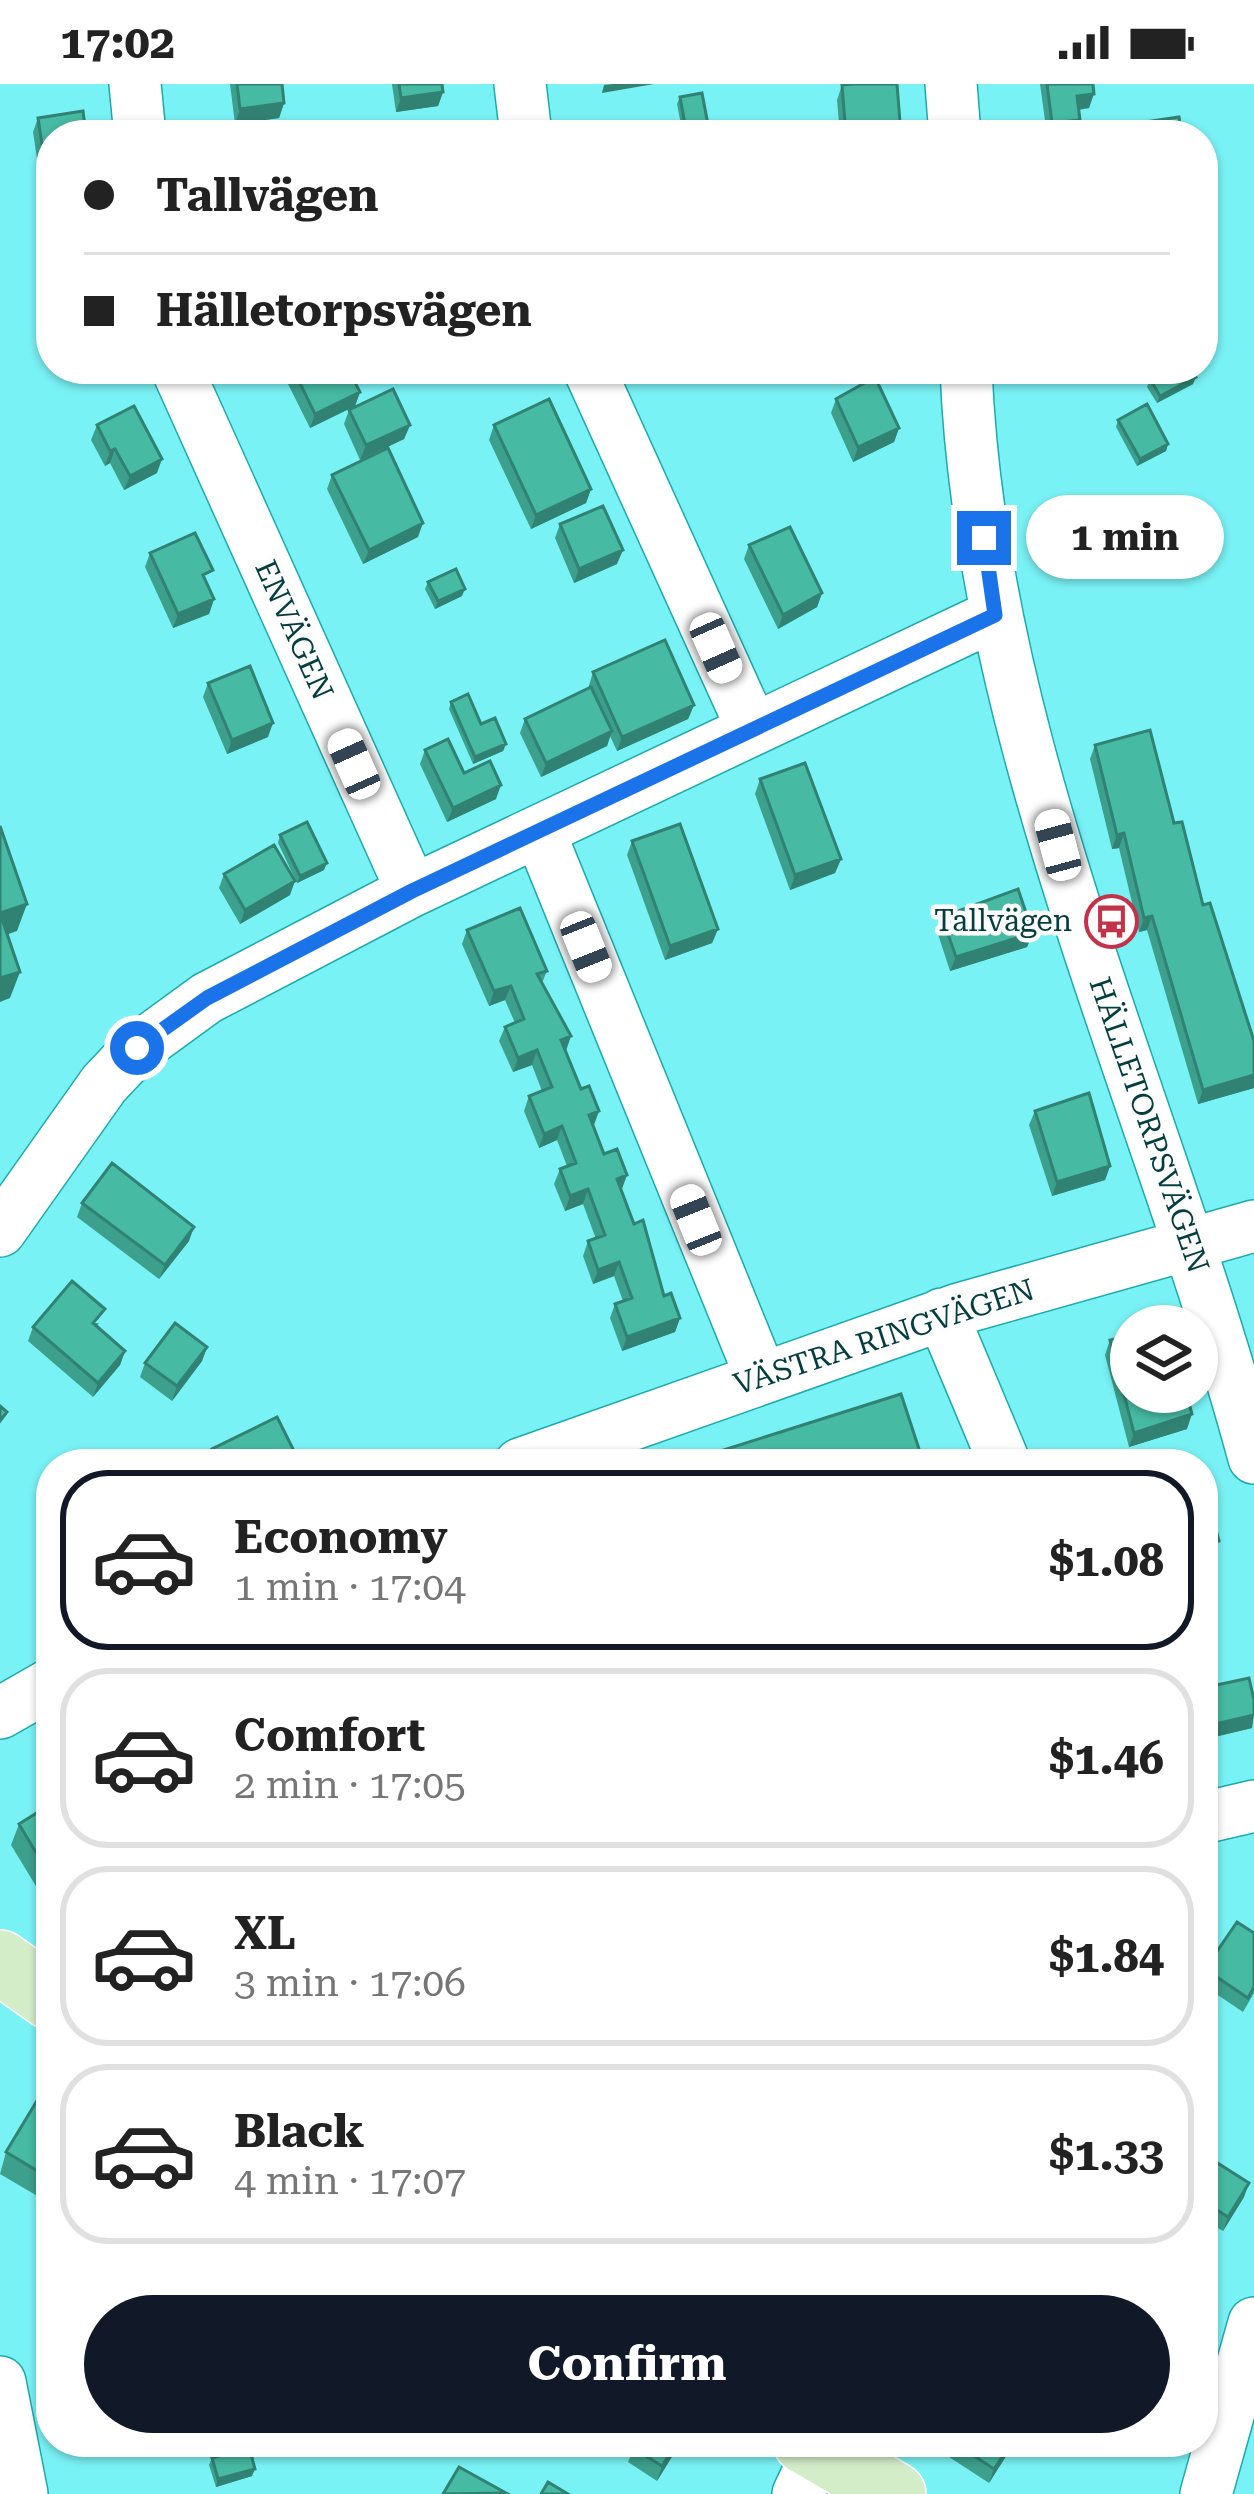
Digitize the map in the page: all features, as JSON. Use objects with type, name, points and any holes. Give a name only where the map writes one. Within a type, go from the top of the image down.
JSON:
[{"type":"main road","points":[[807,2462],[894,2494]]},
{"type":"street","points":[[135,84],[139,120]]},
{"type":"street","points":[[520,84],[524,120]]},
{"type":"street","points":[[951,84],[954,120]]},
{"type":"street","name":"ENVÄGEN","points":[[184,384],[412,891]]},
{"type":"street","points":[[596,384],[752,728]]},
{"type":"street","name":"HÄLLETORPSVÄGEN","points":[[968,384],[995,615],[1069,886],[1187,1244],[1211,1303],[1254,1458]]},
{"type":"street","points":[[0,1231],[104,1084],[137,1048],[207,998],[412,891],[995,615]]},
{"type":"street","points":[[539,831],[761,1377]]},
{"type":"street","name":"VÄSTRA RINGVÄGEN","points":[[562,1449],[942,1314],[1254,1226]]},
{"type":"street","points":[[942,1314],[999,1449]]},
{"type":"street","points":[[0,1713],[36,1693]]},
{"type":"street","points":[[1218,1814],[1254,1806]]},
{"type":"street","points":[[1218,2449],[1254,2324]]},
{"type":"street","points":[[0,2382],[22,2494]]},
{"type":"street","points":[[1205,2494],[1216,2457]]},
{"type":"building","points":[[237,84],[282,84],[284,103],[240,109]]},
{"type":"building","points":[[399,84],[442,84],[443,92],[401,98]]},
{"type":"building","points":[[897,84],[900,120],[845,120],[842,85]]},
{"type":"building","points":[[1047,84],[1093,84],[1094,94],[1077,96],[1080,120],[1052,120]]},
{"type":"building","points":[[702,93],[707,120],[684,120],[680,97]]},
{"type":"building","points":[[83,111],[84,120],[38,120]]},
{"type":"building","points":[[300,384],[356,384],[360,392],[315,414]]},
{"type":"building","points":[[863,384],[878,384],[899,428],[858,447],[836,399]]},
{"type":"building","points":[[1153,384],[1183,384],[1160,396]]},
{"type":"building","points":[[393,389],[410,425],[366,445],[349,410]]},
{"type":"building","points":[[549,399],[591,489],[536,515],[494,425]]},
{"type":"building","points":[[1147,404],[1168,444],[1140,459],[1118,420]]},
{"type":"building","points":[[134,406],[162,459],[130,476],[97,425]]},
{"type":"building","points":[[388,448],[423,523],[369,550],[332,475]]},
{"type":"building","points":[[603,506],[623,550],[579,569],[560,524]]},
{"type":"building","points":[[790,527],[822,593],[783,615],[749,545]]},
{"type":"building","points":[[195,533],[213,570],[203,575],[214,599],[178,614],[150,553]]},
{"type":"building","points":[[456,569],[465,589],[438,601],[428,582]]},
{"type":"building","points":[[665,640],[694,705],[622,737],[593,672]]},
{"type":"building","points":[[250,666],[273,723],[232,740],[208,683]]},
{"type":"building","points":[[591,687],[612,731],[546,763],[525,719]]},
{"type":"building","points":[[468,694],[481,724],[495,718],[506,744],[475,757],[451,702]]},
{"type":"building","points":[[1150,730],[1174,823],[1182,822],[1203,905],[1210,903],[1254,1041],[1254,1075],[1203,1090],[1152,916],[1144,918],[1124,833],[1117,835],[1095,745]]},
{"type":"building","points":[[448,739],[464,773],[490,761],[501,785],[453,808],[425,750]]},
{"type":"building","points":[[805,763],[841,859],[795,875],[760,779]]},
{"type":"building","points":[[307,822],[327,863],[300,876],[280,835]]},
{"type":"building","points":[[680,824],[718,929],[670,946],[632,841]]},
{"type":"building","points":[[0,826],[27,904],[0,913]]},
{"type":"building","points":[[274,845],[295,881],[245,910],[224,874]]},
{"type":"building","points":[[1018,889],[1033,933],[956,957],[942,917]]},
{"type":"building","points":[[520,908],[547,971],[537,974],[571,1036],[561,1040],[581,1089],[589,1086],[599,1111],[589,1115],[604,1154],[617,1149],[627,1175],[617,1179],[634,1224],[643,1220],[664,1296],[671,1293],[680,1318],[627,1337],[615,1304],[632,1298],[619,1262],[598,1270],[588,1241],[605,1235],[588,1189],[570,1196],[560,1169],[576,1163],[562,1126],[544,1134],[529,1096],[552,1087],[537,1050],[518,1058],[505,1027],[524,1019],[511,986],[494,991],[467,930]]},
{"type":"building","points":[[0,913],[20,972],[0,978]]},
{"type":"building","points":[[1089,1093],[1110,1166],[1057,1182],[1035,1111]]},
{"type":"building","points":[[112,1163],[194,1227],[165,1265],[82,1203]]},
{"type":"building","points":[[72,1281],[105,1309],[93,1323],[125,1351],[98,1383],[33,1327]]},
{"type":"building","points":[[175,1323],[207,1347],[177,1386],[145,1363]]},
{"type":"building","points":[[901,1394],[919,1449],[727,1449]]},
{"type":"building","points":[[1129,1413],[1192,1413],[1192,1414],[1134,1433]]},
{"type":"building","points":[[277,1417],[293,1449],[212,1449]]},
{"type":"building","points":[[1249,1678],[1254,1715],[1218,1723],[1218,1685]]},
{"type":"building","points":[[36,1813],[36,1853],[19,1824]]},
{"type":"building","points":[[1237,1922],[1254,1933],[1254,1987],[1248,1998],[1218,1978],[1218,1950]]},
{"type":"building","points":[[36,2102],[36,2170],[6,2152]]},
{"type":"building","points":[[1218,2163],[1249,2183],[1228,2217],[1218,2211]]},
{"type":"building","points":[[252,2457],[255,2469],[218,2479],[212,2458]]},
{"type":"building","points":[[648,2457],[668,2457],[662,2466]]},
{"type":"building","points":[[976,2457],[1002,2457],[994,2469]]},
{"type":"building","points":[[459,2467],[506,2493],[443,2494]]},
{"type":"building","points":[[548,2482],[568,2494],[541,2494]]},
{"type":"place","name":"Tallvägen","points":[[1111,921]]},
{"type":"route","points":[[137,1048],[207,998],[412,891],[995,615],[984,538]]}]
